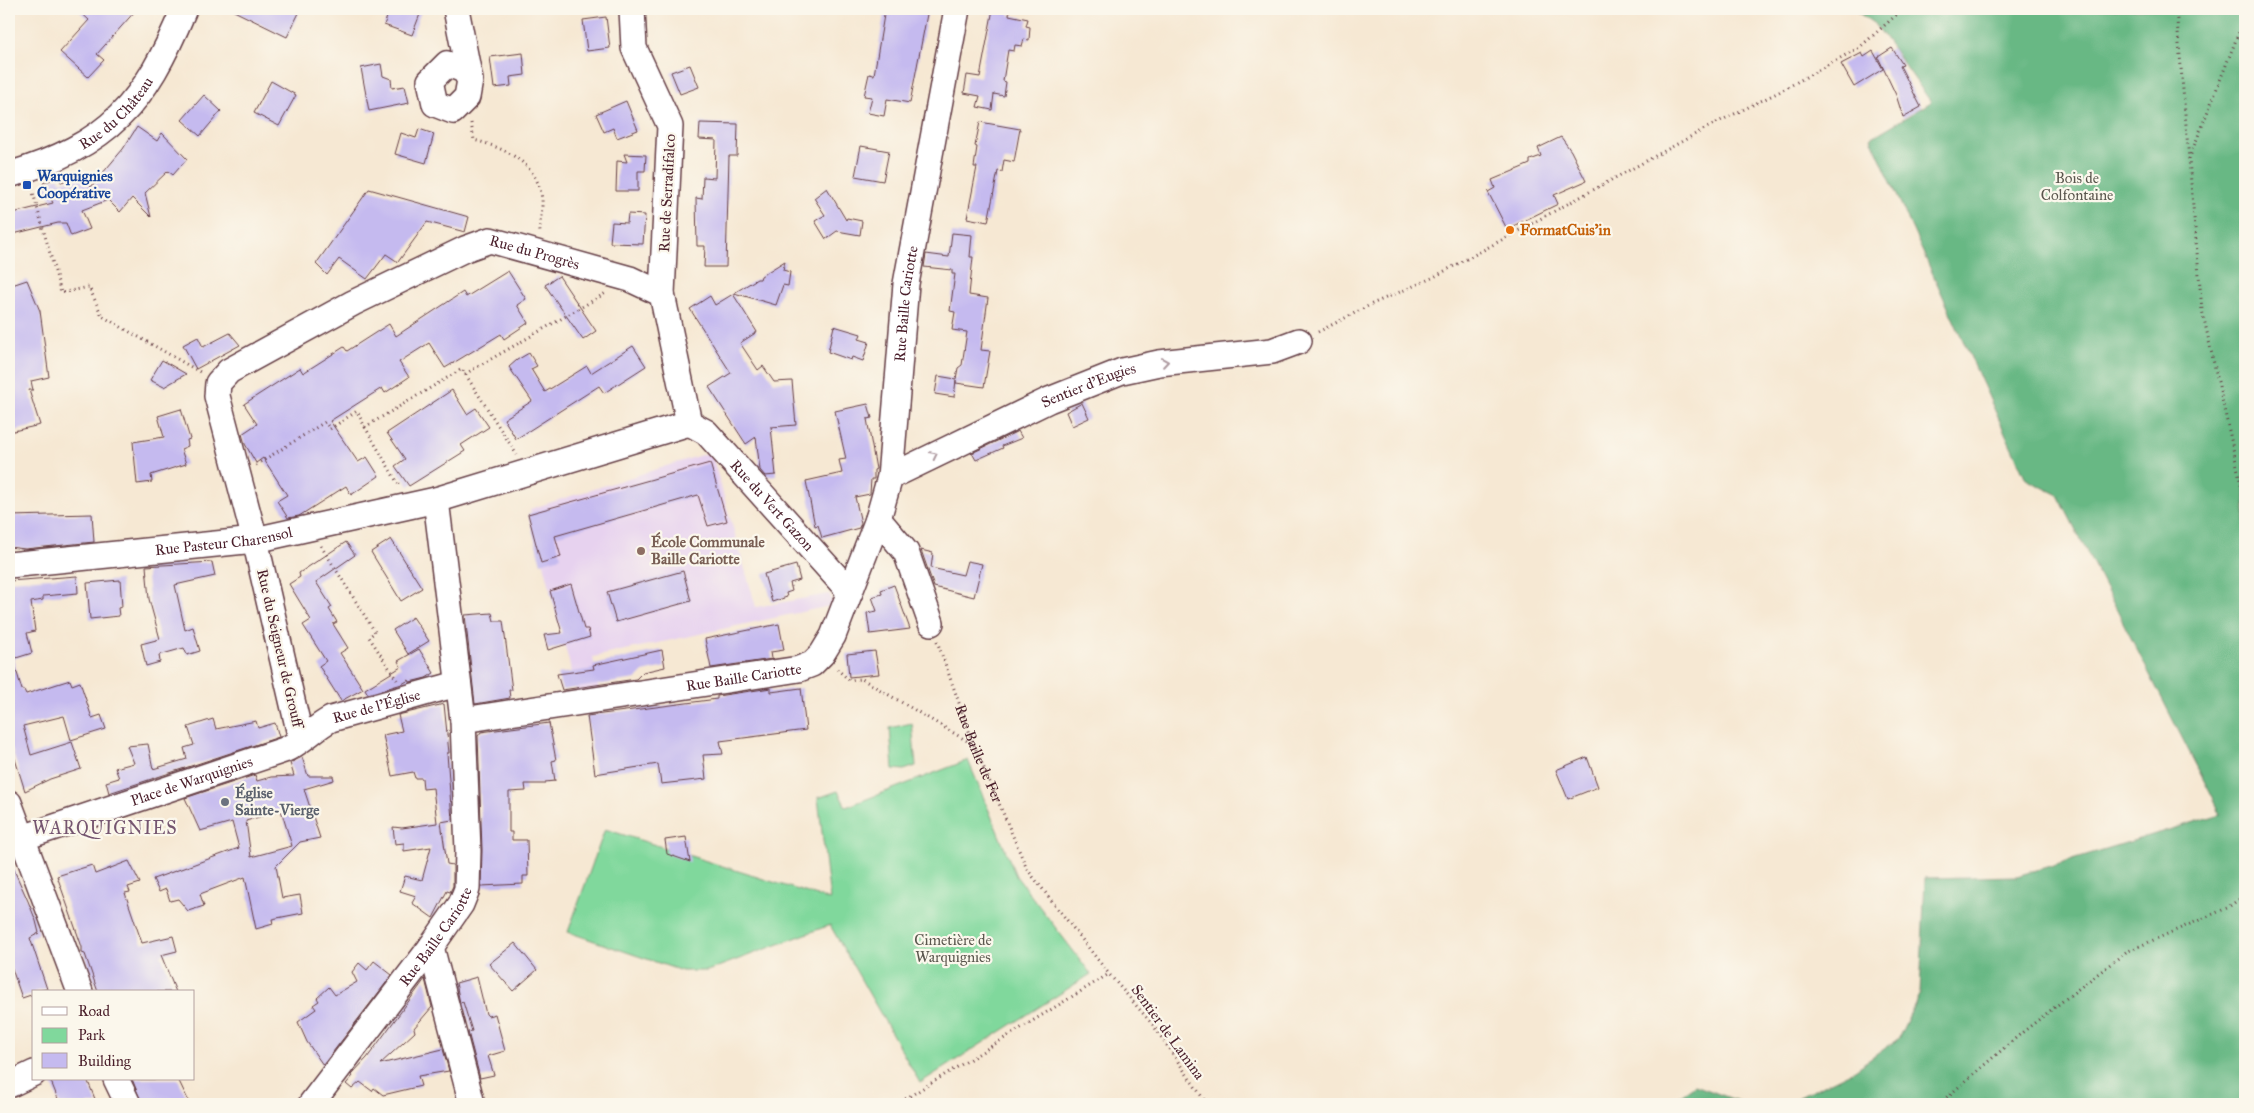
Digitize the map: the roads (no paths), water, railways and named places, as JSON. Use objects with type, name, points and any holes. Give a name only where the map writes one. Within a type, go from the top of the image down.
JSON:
[{"type":"street","name":"Rue du Château","points":[[17,172],[76,149],[98,135],[120,116],[154,74],[168,48],[184,9]]},
{"type":"street","points":[[456,9],[469,89]]},
{"type":"street","name":"Rue de Serradifalco","points":[[632,9],[634,48],[670,126],[662,294]]},
{"type":"street","name":"Rue Baille Cariotte","points":[[312,1104],[431,948],[461,904],[467,888],[468,851],[463,720],[799,669],[812,664],[822,654],[833,636],[878,519],[890,477],[906,284],[957,9]]},
{"type":"street","name":"Rue du Progrès","points":[[218,383],[229,371],[352,302],[465,249],[490,240],[630,279],[662,294]]},
{"type":"street","points":[[662,294],[689,423]]},
{"type":"street","name":"Sentier d'Eugies","points":[[890,477],[1049,400],[1122,371],[1159,363],[1272,351],[1300,341]]},
{"type":"street","name":"Rue du Seigneur de Grouff","points":[[218,383],[217,396],[237,478],[255,540],[301,739]]},
{"type":"street","name":"Rue Pasteur Charensol","points":[[9,565],[255,540],[436,500],[689,423]]},
{"type":"street","name":"Rue du Vert Gazon","points":[[689,423],[706,432],[850,592]]},
{"type":"street","points":[[436,500],[457,684],[463,720]]},
{"type":"street","points":[[878,519],[906,552],[931,623]]},
{"type":"street","name":"Rue de l'Église","points":[[301,739],[331,719],[457,684]]},
{"type":"street","name":"Place de Warquignies","points":[[22,838],[284,750],[295,746],[301,739]]},
{"type":"street","points":[[9,803],[79,990]]},
{"type":"street","points":[[431,948],[472,1104]]},
{"type":"street","points":[[9,1085],[32,1073]]},
{"type":"street","points":[[116,1080],[128,1104]]},
{"type":"place","name":"Warquignies Coopérative","points":[[27,185]]},
{"type":"place","name":"FormatCuis'in","points":[[1510,230]]},
{"type":"place","name":"École Communale Baille Cariotte","points":[[641,551]]},
{"type":"place","name":"Église Sainte-Vierge","points":[[225,802]]},
{"type":"district","name":"WARQUIGNIES","points":[[105,828]]},
{"type":"park label","name":"Bois de Colfontaine","points":[[2077,186]]},
{"type":"park label","name":"Cimetière de Warquignies","points":[[953,948]]}]
